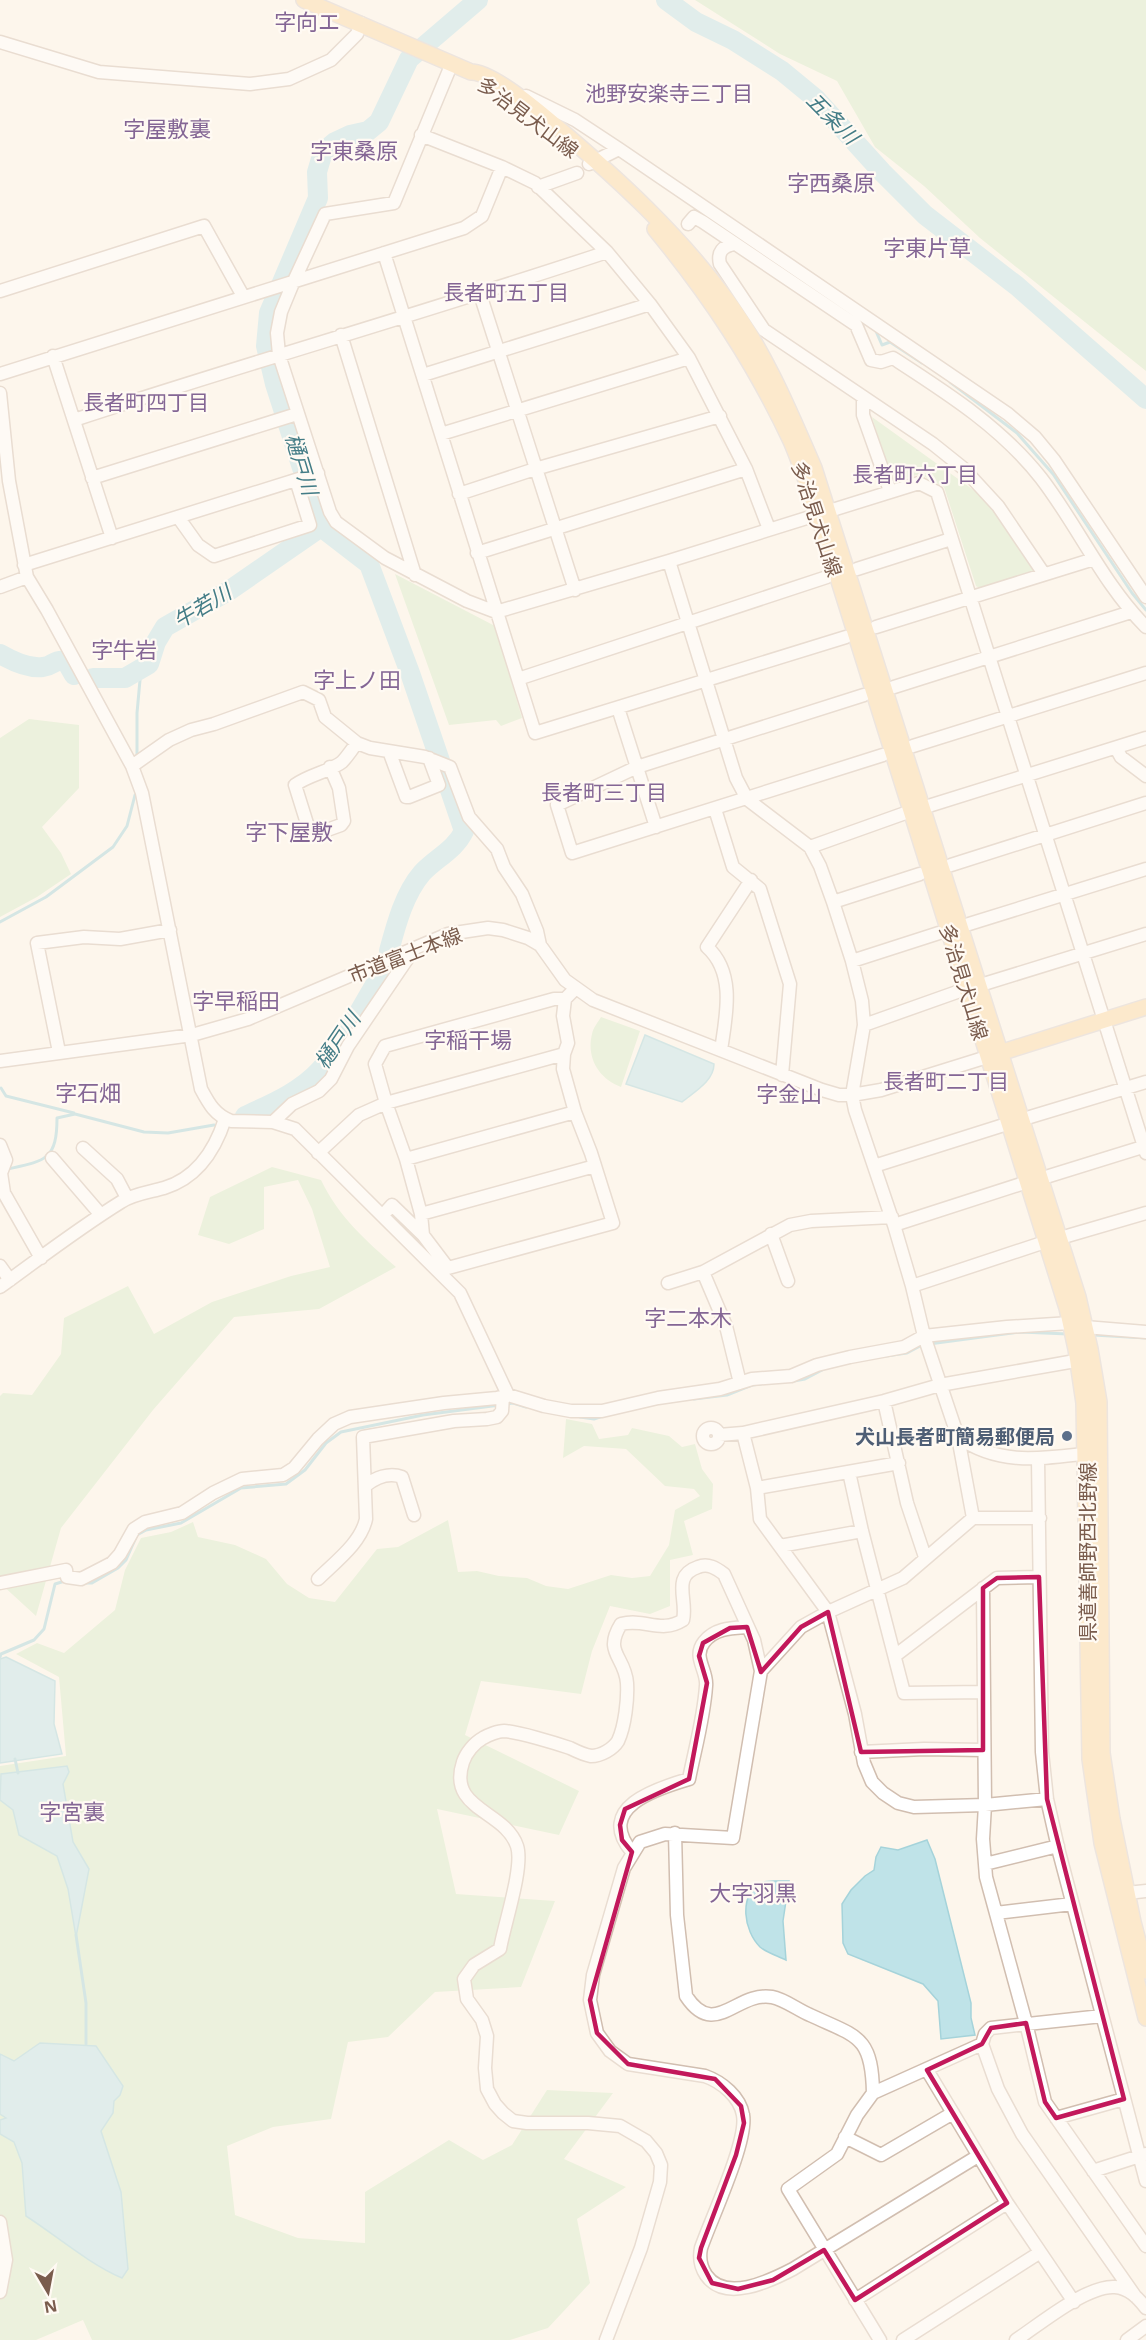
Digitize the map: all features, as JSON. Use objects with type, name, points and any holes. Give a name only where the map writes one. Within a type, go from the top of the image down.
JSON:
[{"type":"main road","name":"多治見犬山線","points":[[304,0],[362,23],[471,72],[521,107],[652,226],[712,301],[762,384],[792,443],[823,513],[993,1056],[1146,1007]]},
{"type":"main road","name":"多治見犬山線","points":[[471,72],[477,72],[509,90],[548,119],[587,166]]},
{"type":"main road","name":"県道善師野西北野線","points":[[993,1056],[1007,1124],[1045,1242],[1079,1332],[1099,1402],[1093,1453],[1086,1625],[1090,1759],[1104,1853],[1145,2013]]},
{"type":"main road","name":"県道善師野西北野線","points":[[993,1056],[1078,1297],[1079,1332]]},
{"type":"main road","name":"県道善師野西北野線","points":[[1093,1453],[1102,1753],[1112,1819],[1146,1971]]},
{"type":"street","points":[[0,42],[99,72],[250,84],[289,80],[331,60],[357,34],[362,23]]},
{"type":"street","points":[[452,63],[394,203],[325,214],[281,312],[277,333],[279,355],[330,512],[336,522],[385,558],[467,601],[496,612],[919,483],[937,492],[1145,1148],[1048,1176]]},
{"type":"street","points":[[509,90],[521,93],[574,120],[619,148],[1008,414],[1035,437],[1059,468],[1146,597]]},
{"type":"street","points":[[421,135],[521,175],[538,187],[607,252],[650,304],[688,358],[746,469],[769,529]]},
{"type":"street","points":[[538,187],[587,166],[619,148]]},
{"type":"street","points":[[0,374],[464,228],[482,216],[502,167]]},
{"type":"street","points":[[688,224],[694,218],[856,325],[871,360],[881,362],[893,358],[991,426],[1041,479],[1131,612],[1146,627]]},
{"type":"street","points":[[0,291],[204,226],[243,296]]},
{"type":"street","points":[[734,244],[721,250],[720,264],[764,330],[933,444],[963,468],[998,506],[1044,574]]},
{"type":"street","points":[[74,420],[341,335],[480,294],[607,252]]},
{"type":"street","points":[[384,253],[535,733],[846,637]]},
{"type":"street","points":[[480,294],[574,590]]},
{"type":"street","points":[[423,375],[650,304]]},
{"type":"street","points":[[341,335],[415,575]]},
{"type":"street","points":[[53,356],[112,538]]},
{"type":"street","points":[[441,434],[688,358]]},
{"type":"street","points":[[0,393],[9,481],[26,571],[132,766],[142,793],[201,1089],[218,1115],[225,1119],[273,1122],[294,1129],[383,1215],[460,1293],[505,1396],[502,1411],[497,1417],[454,1421],[363,1437],[366,1519],[364,1528],[343,1554],[318,1579]]},
{"type":"street","points":[[863,398],[863,415],[890,491]]},
{"type":"street","points":[[92,478],[297,414]]},
{"type":"street","points":[[459,494],[535,469],[720,416]]},
{"type":"street","points":[[477,553],[746,469]]},
{"type":"street","points":[[0,587],[26,571],[112,538],[318,473]]},
{"type":"street","points":[[178,517],[198,545],[214,556],[310,525],[297,480]]},
{"type":"street","points":[[857,569],[951,539]]},
{"type":"street","points":[[876,627],[1094,559]]},
{"type":"street","points":[[669,561],[736,778],[747,800],[810,847],[820,866],[852,961],[862,1002],[864,1026],[852,1095],[893,1221],[924,1336],[958,1437],[973,1518]]},
{"type":"street","points":[[518,679],[827,577]]},
{"type":"street","points":[[894,687],[1131,612]]},
{"type":"street","points":[[913,746],[1146,673]]},
{"type":"street","points":[[132,766],[169,740],[191,730],[233,718],[303,692],[319,700],[325,717],[357,743],[370,748],[431,759],[450,767],[469,817],[497,849],[504,867],[522,894],[537,931],[540,945]]},
{"type":"street","points":[[864,696],[637,767],[557,805],[572,853],[747,800],[883,755]]},
{"type":"street","points":[[618,708],[656,827]]},
{"type":"street","points":[[810,847],[916,810],[1146,738]]},
{"type":"street","points":[[330,767],[339,788],[344,821],[341,825],[313,835],[310,833],[295,785],[330,767],[341,762],[357,743]]},
{"type":"street","points":[[1116,748],[1121,757],[1146,776]]},
{"type":"street","points":[[389,751],[406,796],[409,797],[439,785],[431,759]]},
{"type":"street","points":[[951,865],[1146,803]]},
{"type":"street","points":[[715,809],[732,867],[760,889],[790,984],[782,1075]]},
{"type":"street","points":[[969,924],[1146,869]]},
{"type":"street","points":[[833,902],[920,874]]},
{"type":"street","points":[[721,1050],[728,993],[717,956],[708,947],[751,880]]},
{"type":"street","name":"市道富士本線","points":[[0,1061],[192,1035],[248,1019],[448,934],[488,928],[516,933],[540,945],[565,980],[593,1000],[626,1015],[838,1095],[881,1090],[993,1056]]},
{"type":"street","points":[[59,1053],[37,943],[84,938],[120,939],[170,930]]},
{"type":"street","points":[[852,961],[939,933]]},
{"type":"street","points":[[987,983],[1146,934]]},
{"type":"street","points":[[273,1122],[292,1104],[319,1091],[331,1079],[348,1046],[414,949]]},
{"type":"street","points":[[383,1215],[392,1205],[423,1235],[448,1268],[613,1222],[574,1112],[562,1070],[567,1043],[563,1016],[565,999],[575,989]]},
{"type":"street","points":[[864,1026],[957,992]]},
{"type":"street","points":[[423,1235],[421,1214],[406,1159],[386,1104],[375,1064],[385,1046],[554,999],[565,999]]},
{"type":"street","points":[[318,1153],[359,1115],[386,1104],[564,1054]]},
{"type":"street","points":[[1030,1118],[1146,1082]]},
{"type":"street","points":[[406,1159],[574,1112]]},
{"type":"street","points":[[0,1266],[5,1283],[127,1198],[177,1184],[193,1172],[208,1156],[218,1142],[225,1119]]},
{"type":"street","points":[[874,1166],[1007,1124]]},
{"type":"street","points":[[0,1145],[6,1160],[1,1173],[4,1193],[41,1258]]},
{"type":"street","points":[[83,1148],[117,1179],[127,1198]]},
{"type":"street","points":[[52,1158],[101,1215]]},
{"type":"street","points":[[421,1214],[595,1166]]},
{"type":"street","points":[[668,1283],[703,1272],[771,1234],[790,1226],[811,1221],[893,1221],[1021,1184]]},
{"type":"street","points":[[1067,1236],[1146,1213]]},
{"type":"street","points":[[771,1234],[788,1281]]},
{"type":"street","points":[[912,1286],[1045,1242]]},
{"type":"street","points":[[703,1272],[726,1326],[740,1383]]},
{"type":"street","points":[[0,1583],[66,1570],[67,1577],[81,1579],[94,1573],[112,1563],[120,1554],[134,1529],[145,1522],[182,1513],[213,1493],[242,1479],[283,1475],[294,1468],[334,1424],[350,1417],[505,1396],[571,1411],[602,1411],[658,1398],[720,1389],[752,1379],[791,1376],[817,1365],[904,1347],[924,1336],[1007,1327],[1079,1332],[1146,1332]]},
{"type":"street","points":[[719,1435],[743,1433],[885,1401],[940,1385],[1075,1361]]},
{"type":"street","points":[[885,1401],[907,1503],[925,1557]]},
{"type":"street","points":[[743,1433],[757,1488],[760,1519],[828,1612],[855,1714],[861,1752],[872,1782],[898,1803],[927,1808],[1047,1799]]},
{"type":"street","points":[[958,1437],[972,1446],[1013,1459],[1093,1453]]},
{"type":"street","points":[[1038,1458],[1042,1752],[1047,1799],[1072,1904],[1124,2099],[1143,2156],[1146,2181]]},
{"type":"street","points":[[757,1488],[899,1463]]},
{"type":"street","points":[[849,1472],[861,1530],[896,1655],[904,1693],[984,1692]]},
{"type":"street","points":[[365,1486],[382,1476],[398,1474],[402,1477],[414,1515]]},
{"type":"street","points":[[761,1671],[801,1627],[828,1612],[903,1578],[973,1518],[1040,1518]]},
{"type":"street","points":[[780,1546],[861,1530]]},
{"type":"street","points":[[606,2340],[641,2248],[660,2182],[661,2165],[656,2153],[646,2141],[620,2126],[513,2121],[495,2104],[487,2090],[485,2068],[487,2036],[482,2020],[468,1999],[464,1979],[474,1965],[500,1949],[514,1884],[517,1848],[508,1830],[468,1800],[461,1786],[460,1770],[465,1756],[480,1739],[504,1731],[557,1744],[591,1756],[605,1753],[617,1742],[626,1700],[627,1681],[613,1645],[614,1636],[621,1624],[632,1622],[663,1628],[674,1626],[683,1620],[685,1603],[681,1583],[686,1574],[694,1568],[705,1565],[716,1568],[724,1574],[754,1640],[761,1671],[733,1838],[675,1833],[650,1837],[640,1842],[624,1868],[593,1975],[590,2000],[597,2033],[610,2051],[628,2064],[715,2079],[741,2106],[744,2123],[736,2155],[701,2248],[699,2258],[704,2273],[712,2283],[721,2288],[738,2289],[773,2280],[978,2156]]},
{"type":"street","points":[[896,1655],[997,1578],[1039,1577]]},
{"type":"street","points":[[983,1588],[985,1805],[982,1839],[986,1877],[1045,2102],[1146,2246]]},
{"type":"street","points":[[632,1852],[622,1840],[620,1825],[625,1809],[665,1786],[689,1779],[707,1683],[699,1656],[703,1643],[714,1633],[722,1630],[747,1627]]},
{"type":"street","points":[[861,1752],[924,1749],[983,1750]]},
{"type":"street","points":[[675,1833],[677,1915],[686,1996],[692,2004],[708,2016],[719,2014],[753,1999],[773,1997],[843,2030],[856,2038],[868,2052],[873,2066],[873,2093]]},
{"type":"street","points":[[985,1864],[1058,1846]]},
{"type":"street","points":[[1127,1893],[1146,1891]]},
{"type":"street","points":[[996,1914],[1072,1904]]},
{"type":"street","points":[[1102,2016],[991,2028],[985,2034],[982,2044],[998,2089],[1022,2134],[1135,2296],[1146,2308]]},
{"type":"street","points":[[880,2340],[788,2189],[837,2154],[857,2115],[873,2093],[982,2044]]},
{"type":"street","points":[[927,2070],[1007,2204],[1074,2302]]},
{"type":"street","points":[[1056,2118],[1124,2099]]},
{"type":"street","points":[[845,2137],[881,2155],[953,2113]]},
{"type":"street","points":[[1093,2171],[1143,2156]]},
{"type":"street","points":[[855,2300],[1007,2204]]},
{"type":"street","points":[[0,2222],[6,2260],[0,2292]]},
{"type":"street","points":[[903,2340],[1039,2253]]},
{"type":"street","points":[[1016,2340],[1074,2302],[1104,2288],[1117,2287],[1135,2296]]},
{"type":"street","points":[[1127,2340],[1146,2326]]},
{"type":"highlighted area","points":[[1039,1577],[1047,1799],[1124,2099],[1056,2118],[1045,2102],[1026,2023],[991,2028],[982,2044],[927,2070],[1007,2203],[855,2300],[824,2250],[773,2280],[738,2289],[712,2283],[699,2258],[736,2155],[744,2123],[741,2106],[715,2079],[628,2064],[597,2033],[590,2000],[632,1852],[622,1840],[620,1825],[625,1809],[689,1779],[707,1683],[699,1656],[703,1643],[730,1628],[747,1627],[761,1672],[801,1627],[828,1612],[861,1752],[983,1750],[983,1588],[997,1578]]},
{"type":"green space","points":[[695,0],[1146,0],[1146,371],[980,238],[924,186],[875,147],[837,81],[780,54]]},
{"type":"green space","points":[[872,417],[986,499],[1035,567],[1034,572],[981,589],[976,586],[944,487],[920,474],[892,482]]},
{"type":"green space","points":[[395,574],[495,626],[522,718],[501,726],[496,720],[449,725]]},
{"type":"green space","points":[[29,719],[79,725],[79,788],[42,827],[61,853],[71,874],[37,897],[0,917],[0,738]]},
{"type":"green space","points":[[601,1017],[640,1031],[621,1087],[606,1079],[593,1059],[592,1034]]},
{"type":"green space","points":[[272,1167],[321,1180],[344,1217],[396,1267],[319,1309],[234,1317],[153,1410],[61,1528],[36,1616],[0,1583],[0,1396],[3,1393],[32,1395],[61,1354],[64,1318],[128,1286],[154,1334],[212,1302],[291,1276],[330,1267],[312,1209],[298,1180],[264,1187],[264,1229],[229,1244],[198,1235],[210,1197]]},
{"type":"green space","points":[[566,1419],[592,1424],[599,1439],[628,1435],[632,1428],[669,1436],[682,1447],[695,1444],[702,1469],[713,1484],[712,1509],[684,1521],[693,1555],[670,1560],[670,1606],[650,1614],[610,1606],[592,1651],[581,1694],[481,1681],[465,1735],[579,1791],[559,1835],[437,1809],[456,1894],[555,1901],[521,1987],[435,1992],[388,2037],[348,2042],[331,2119],[273,2127],[227,2146],[235,2215],[298,2238],[365,2243],[365,2192],[449,2140],[483,2160],[512,2145],[547,2090],[613,2093],[564,2159],[626,2187],[577,2219],[590,2283],[548,2328],[510,2340],[92,2340],[83,2320],[36,2340],[0,2340],[0,1766],[66,1756],[59,1677],[16,1654],[37,1643],[64,1653],[115,1610],[125,1570],[141,1538],[171,1532],[193,1522],[198,1537],[235,1545],[266,1559],[287,1584],[309,1598],[335,1602],[377,1549],[398,1547],[448,1520],[458,1572],[477,1571],[499,1576],[527,1578],[546,1586],[568,1589],[611,1575],[632,1578],[650,1576],[669,1545],[675,1510],[700,1496],[694,1489],[665,1486],[626,1449],[584,1446],[563,1458]]},
{"type":"water","points":[[645,1035],[714,1064],[711,1076],[682,1102],[626,1084]]},
{"type":"water","points":[[6,1657],[55,1681],[54,1724],[62,1754],[0,1763],[0,1659]]},
{"type":"water","points":[[67,1766],[69,1772],[63,1784],[73,1842],[89,1869],[76,1937],[68,1889],[57,1856],[19,1835],[13,1810],[0,1800],[1,1774]]},
{"type":"water","points":[[927,1840],[935,1859],[971,2003],[971,2018],[975,2035],[941,2039],[938,2001],[923,1984],[848,1954],[843,1943],[842,1904],[851,1890],[874,1870],[876,1857],[881,1847],[898,1850]]},
{"type":"water","points":[[789,1881],[783,1921],[786,1960],[760,1947],[747,1923],[746,1905],[754,1889],[763,1882]]},
{"type":"water","points":[[40,2043],[96,2046],[123,2086],[120,2095],[114,2101],[113,2113],[101,2131],[121,2192],[128,2269],[122,2278],[85,2258],[26,2216],[22,2163],[14,2142],[0,2134],[0,2120],[6,2118],[0,2114],[0,2054],[14,2061]]},
{"type":"waterway","name":"樋戸川","points":[[389,951],[401,910],[410,890],[422,873],[445,854],[464,831],[410,673],[369,564],[321,527],[275,384],[266,346],[269,313],[318,198],[317,172],[323,152],[335,142],[350,135],[368,131],[379,122],[409,59],[478,0]]},
{"type":"waterway","name":"五条川","points":[[666,0],[696,22],[733,40],[782,71],[816,99],[882,172],[925,215],[1017,286],[1146,399]]},
{"type":"waterway","points":[[875,329],[882,345],[890,342],[922,363]]},
{"type":"waterway","points":[[950,382],[1017,433],[1053,474],[1132,593],[1146,610]]},
{"type":"waterway","name":"牛若川","points":[[93,678],[125,678],[149,664],[156,642],[165,627],[230,590],[321,527]]},
{"type":"waterway","name":"牛若川","points":[[0,654],[32,667],[43,667],[58,661],[66,661],[74,675]]},
{"type":"waterway","points":[[137,754],[137,713],[141,669]]},
{"type":"waterway","points":[[0,922],[46,897],[113,847],[127,826],[135,795]]},
{"type":"waterway","name":"樋戸川","points":[[245,1116],[294,1091],[320,1070],[346,1033],[385,968]]},
{"type":"waterway","points":[[1,1088],[6,1096],[74,1113]]},
{"type":"waterway","name":"樋戸川","points":[[8,1169],[31,1164],[46,1156],[55,1143],[57,1118],[75,1114],[144,1132],[168,1133],[214,1125]]},
{"type":"waterway","points":[[929,1344],[1020,1332],[1068,1334]]},
{"type":"waterway","points":[[1093,1335],[1146,1338]]},
{"type":"waterway","points":[[886,1356],[907,1353],[922,1345]]},
{"type":"waterway","points":[[794,1381],[805,1379],[824,1369]]},
{"type":"waterway","points":[[694,1399],[727,1395],[752,1385],[761,1384]]},
{"type":"waterway","points":[[506,1404],[513,1403],[526,1407]]},
{"type":"waterway","points":[[83,1583],[92,1583],[118,1568],[126,1560],[137,1535],[146,1530],[181,1523],[241,1488],[286,1484],[305,1470],[326,1443],[341,1432],[423,1415],[500,1405]]},
{"type":"waterway","points":[[580,1417],[594,1419],[603,1416]]},
{"type":"waterway","points":[[0,1657],[1,1654],[34,1640],[44,1629],[55,1584],[65,1581]]},
{"type":"waterway","points":[[15,1759],[18,1773]]},
{"type":"waterway","points":[[76,1935],[86,2003],[86,2044]]},
{"type":"place","name":"犬山長者町簡易郵便局","points":[[1067,1436]]},
{"type":"district","name":"字向エ","points":[[307,21]]},
{"type":"district","name":"池野安楽寺三丁目","points":[[669,93]]},
{"type":"district","name":"字屋敷裏","points":[[167,128]]},
{"type":"district","name":"字東桑原","points":[[354,150]]},
{"type":"district","name":"字西桑原","points":[[831,182]]},
{"type":"district","name":"字東片草","points":[[927,247]]},
{"type":"district","name":"長者町五丁目","points":[[506,292]]},
{"type":"district","name":"長者町四丁目","points":[[146,402]]},
{"type":"district","name":"長者町六丁目","points":[[915,474]]},
{"type":"district","name":"字牛岩","points":[[124,649]]},
{"type":"district","name":"字上ノ田","points":[[357,679]]},
{"type":"district","name":"長者町三丁目","points":[[604,792]]},
{"type":"district","name":"字下屋敷","points":[[289,831]]},
{"type":"district","name":"字早稲田","points":[[236,1000]]},
{"type":"district","name":"字稲干場","points":[[468,1039]]},
{"type":"district","name":"長者町二丁目","points":[[946,1081]]},
{"type":"district","name":"字石畑","points":[[88,1092]]},
{"type":"district","name":"字金山","points":[[789,1093]]},
{"type":"district","name":"字二本木","points":[[688,1317]]},
{"type":"district","name":"字宮裏","points":[[72,1811]]},
{"type":"district","name":"大字羽黒","points":[[753,1892]]}]
